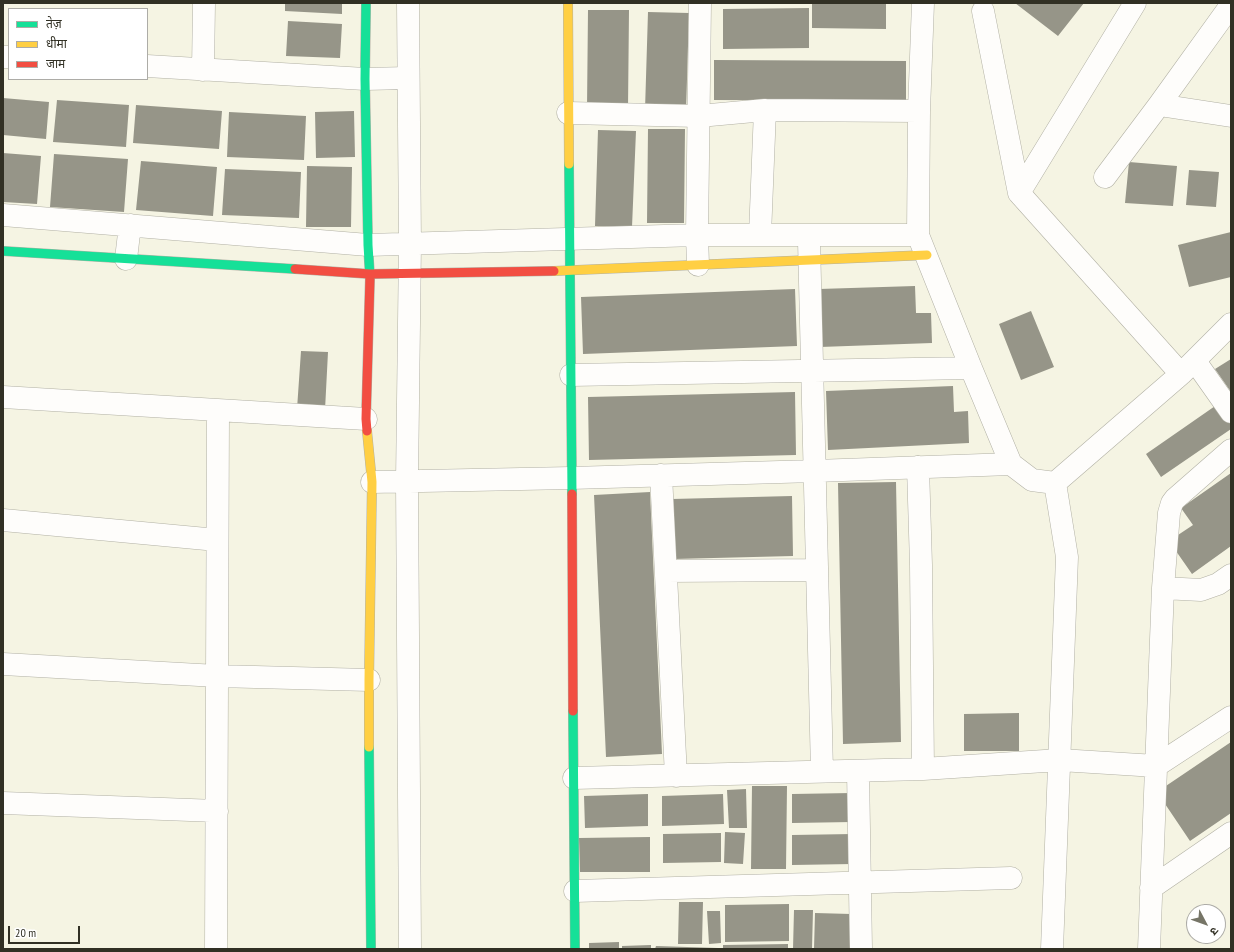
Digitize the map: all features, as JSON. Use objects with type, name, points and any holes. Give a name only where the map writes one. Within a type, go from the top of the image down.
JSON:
[{"type":"street","points":[[203,70],[204,3]]},
{"type":"street","points":[[366,3],[365,79],[368,245],[370,274],[366,419],[372,482],[369,680],[371,949]]},
{"type":"street","points":[[408,3],[410,273],[407,481],[410,949]]},
{"type":"street","points":[[568,3],[575,949]]},
{"type":"street","points":[[698,265],[697,235],[700,3]]},
{"type":"street","points":[[923,3],[919,110],[918,234],[1011,464],[1032,480],[1055,483],[1188,367],[1231,324]]},
{"type":"street","points":[[1019,193],[1135,3]]},
{"type":"street","points":[[1105,177],[1160,105],[1231,6]]},
{"type":"street","points":[[982,11],[1019,193],[1231,412]]},
{"type":"street","points":[[148,66],[365,79],[408,78]]},
{"type":"street","points":[[1160,105],[1231,116]]},
{"type":"street","points":[[568,113],[699,116],[765,110],[919,110]]},
{"type":"street","points":[[760,235],[765,110]]},
{"type":"street","points":[[3,215],[368,245],[697,235],[918,234]]},
{"type":"street","points":[[126,258],[130,225]]},
{"type":"street","points":[[809,235],[822,771]]},
{"type":"street","points":[[3,251],[370,274],[569,271],[927,255]]},
{"type":"street","points":[[571,376],[971,368]]},
{"type":"street","points":[[3,397],[366,419]]},
{"type":"street","points":[[216,949],[218,411]]},
{"type":"street","points":[[1149,949],[1163,588],[1169,513],[1172,503],[1231,450]]},
{"type":"street","points":[[372,482],[660,476],[1011,464]]},
{"type":"street","points":[[918,467],[921,565],[923,769]]},
{"type":"street","points":[[660,476],[676,776]]},
{"type":"street","points":[[1052,949],[1067,557],[1055,483]]},
{"type":"street","points":[[3,520],[217,540]]},
{"type":"street","points":[[666,571],[817,570]]},
{"type":"street","points":[[1163,588],[1201,590],[1218,584],[1231,575]]},
{"type":"street","points":[[3,664],[217,676],[369,680]]},
{"type":"street","points":[[574,778],[923,769],[1060,760],[1156,766],[1231,717]]},
{"type":"street","points":[[858,770],[861,949]]},
{"type":"street","points":[[3,803],[217,811]]},
{"type":"street","points":[[1151,888],[1231,833]]},
{"type":"street","points":[[575,891],[1011,878]]},
{"type":"building","points":[[285,3],[342,3],[342,14],[285,11]]},
{"type":"building","points":[[812,3],[886,3],[886,29],[812,28]]},
{"type":"building","points":[[1015,3],[1084,3],[1058,36]]},
{"type":"building","points":[[809,8],[809,48],[723,49],[723,9]]},
{"type":"building","points":[[588,10],[629,10],[628,108],[587,108]]},
{"type":"building","points":[[648,12],[689,13],[686,112],[645,110]]},
{"type":"building","points":[[288,21],[342,24],[340,58],[286,56]]},
{"type":"building","points":[[714,60],[906,61],[906,101],[714,100]]},
{"type":"building","points":[[3,98],[49,102],[46,139],[3,135]]},
{"type":"building","points":[[57,100],[129,105],[126,147],[53,142]]},
{"type":"building","points":[[136,105],[222,111],[219,149],[133,143]]},
{"type":"building","points":[[354,111],[355,157],[316,158],[315,112]]},
{"type":"building","points":[[229,112],[306,116],[304,160],[227,157]]},
{"type":"building","points":[[648,129],[685,129],[684,223],[647,223]]},
{"type":"building","points":[[598,130],[636,131],[632,227],[595,226]]},
{"type":"building","points":[[3,153],[41,156],[37,204],[3,202]]},
{"type":"building","points":[[54,154],[128,159],[124,212],[50,207]]},
{"type":"building","points":[[141,161],[217,167],[213,216],[136,210]]},
{"type":"building","points":[[1129,162],[1177,166],[1173,206],[1125,203]]},
{"type":"building","points":[[307,166],[352,167],[351,227],[306,227]]},
{"type":"building","points":[[225,169],[301,172],[299,218],[222,215]]},
{"type":"building","points":[[1189,170],[1219,172],[1216,207],[1186,205]]},
{"type":"building","points":[[1231,232],[1231,277],[1189,287],[1178,245]]},
{"type":"building","points":[[915,286],[916,313],[931,313],[932,343],[820,347],[819,289]]},
{"type":"building","points":[[795,289],[797,346],[583,354],[581,297]]},
{"type":"building","points":[[1031,311],[1054,367],[1021,380],[999,324]]},
{"type":"building","points":[[301,351],[328,352],[325,410],[297,409]]},
{"type":"building","points":[[1231,359],[1231,392],[1215,369]]},
{"type":"building","points":[[953,386],[954,412],[968,411],[969,443],[828,450],[826,391]]},
{"type":"building","points":[[795,392],[796,455],[589,460],[588,397]]},
{"type":"building","points":[[1218,404],[1231,423],[1231,429],[1161,477],[1146,454]]},
{"type":"building","points":[[1231,473],[1231,546],[1192,574],[1169,541],[1193,525],[1181,508]]},
{"type":"building","points":[[896,482],[901,742],[843,744],[838,483]]},
{"type":"building","points":[[650,492],[662,754],[606,757],[594,495]]},
{"type":"building","points":[[792,496],[793,556],[674,559],[672,499]]},
{"type":"building","points":[[1019,713],[1019,751],[964,751],[964,714]]},
{"type":"building","points":[[1231,742],[1231,813],[1190,841],[1157,792]]},
{"type":"building","points":[[752,786],[787,786],[786,869],[751,869]]},
{"type":"building","points":[[746,789],[747,828],[729,828],[727,790]]},
{"type":"building","points":[[852,793],[852,822],[792,823],[792,794]]},
{"type":"building","points":[[648,794],[648,826],[585,828],[584,796]]},
{"type":"building","points":[[723,794],[724,824],[662,826],[662,796]]},
{"type":"building","points":[[725,832],[745,833],[743,864],[724,863]]},
{"type":"building","points":[[721,833],[721,862],[663,863],[663,834]]},
{"type":"building","points":[[853,834],[853,864],[792,865],[792,835]]},
{"type":"building","points":[[650,837],[650,872],[580,872],[579,838]]},
{"type":"building","points":[[679,902],[703,902],[702,944],[678,944]]},
{"type":"building","points":[[789,904],[789,941],[725,942],[725,905]]},
{"type":"building","points":[[794,910],[813,910],[812,949],[793,949]]},
{"type":"building","points":[[707,911],[720,911],[721,943],[709,944]]},
{"type":"building","points":[[815,913],[851,914],[850,949],[814,949]]},
{"type":"building","points":[[619,942],[619,949],[589,949],[589,943]]},
{"type":"building","points":[[788,944],[788,949],[723,949],[723,945]]},
{"type":"building","points":[[651,945],[651,949],[622,949],[622,946]]},
{"type":"building","points":[[656,946],[718,948],[718,949],[655,949]]},
{"type":"traffic: fast","points":[[366,3],[365,79],[370,277]]},
{"type":"traffic: fast","points":[[569,164],[572,494]]},
{"type":"traffic: fast","points":[[3,251],[295,269]]},
{"type":"traffic: fast","points":[[573,711],[575,949]]},
{"type":"traffic: fast","points":[[369,747],[371,949]]},
{"type":"traffic: slow","points":[[568,3],[569,164]]},
{"type":"traffic: slow","points":[[554,271],[927,255]]},
{"type":"traffic: slow","points":[[367,431],[372,482],[369,747]]},
{"type":"traffic: jam","points":[[295,269],[370,274],[554,271]]},
{"type":"traffic: jam","points":[[367,431],[366,419],[370,277]]},
{"type":"traffic: jam","points":[[572,494],[573,711]]}]
